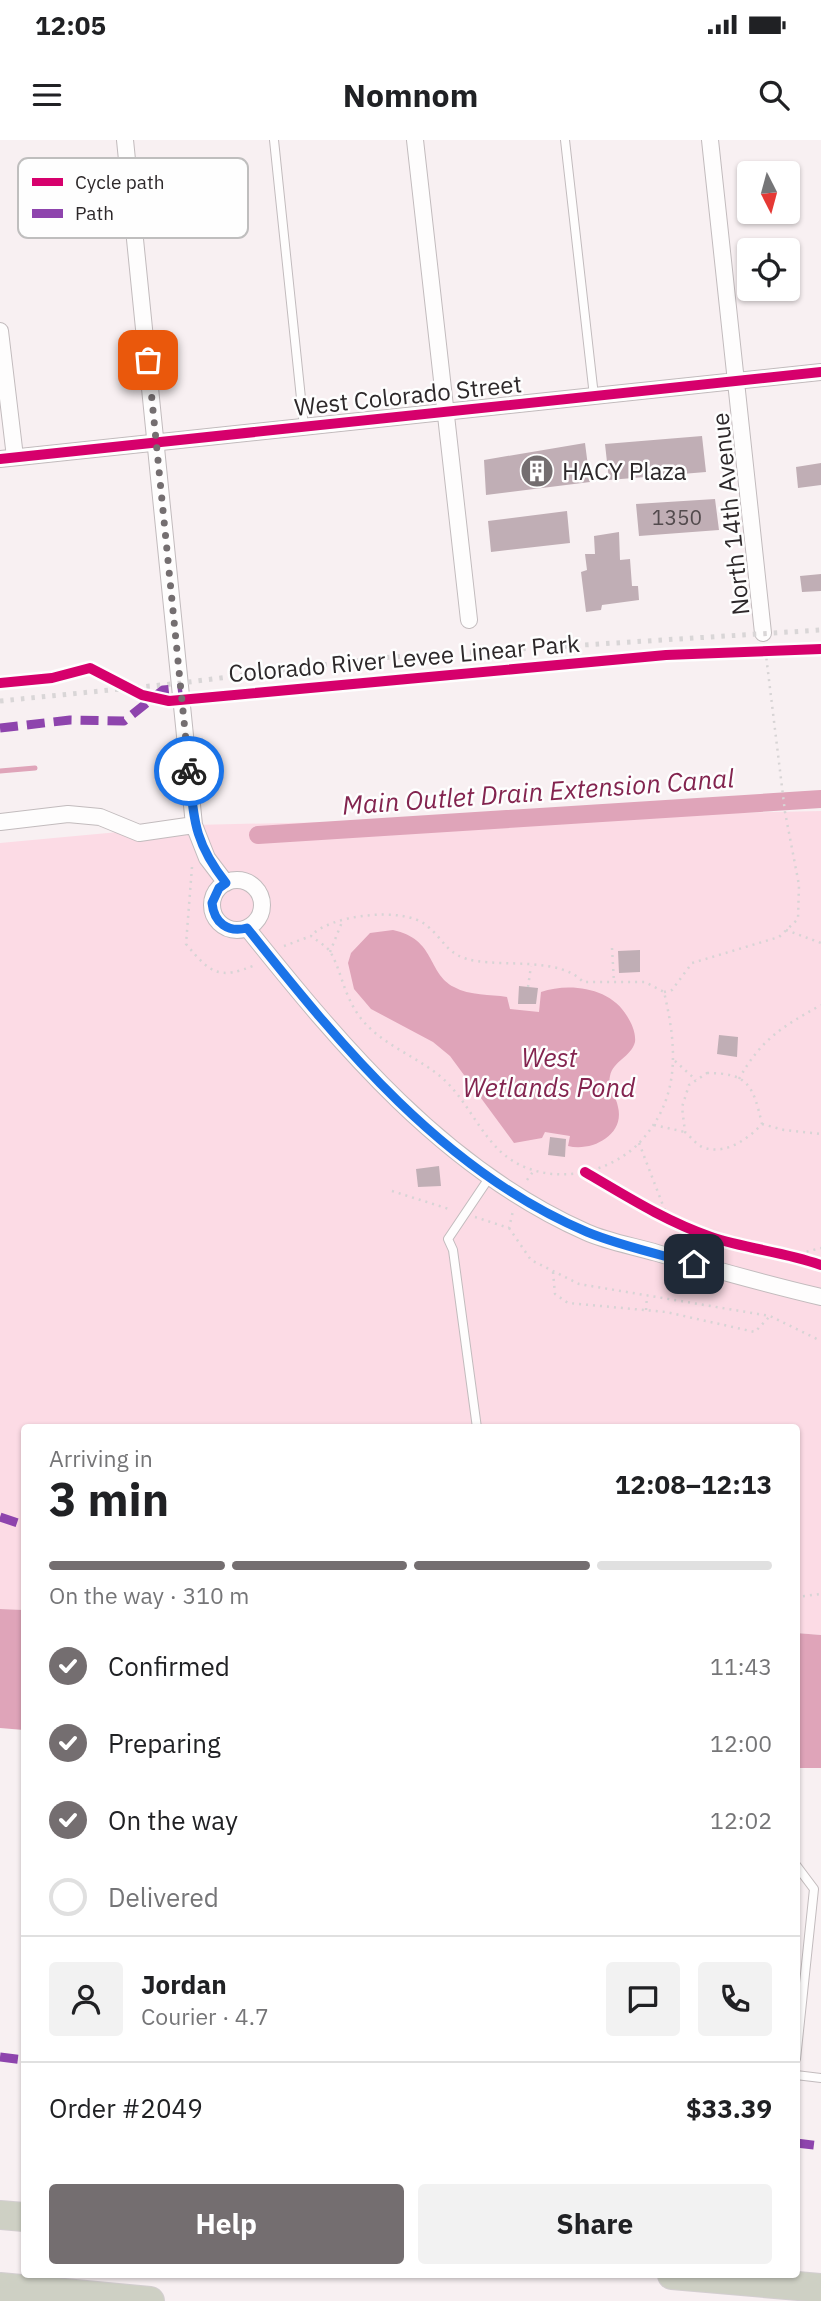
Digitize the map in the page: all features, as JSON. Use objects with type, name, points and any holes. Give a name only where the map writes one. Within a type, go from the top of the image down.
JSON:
[{"type":"highway","points":[[0,2215],[21,2217]]},
{"type":"highway","points":[[706,2278],[821,2288]]},
{"type":"highway","points":[[0,2287],[150,2301]]},
{"type":"street","points":[[125,140],[127,158]]},
{"type":"street","points":[[415,140],[469,620]]},
{"type":"street","name":"North 14th Avenue","points":[[710,140],[763,633]]},
{"type":"street","points":[[135,238],[194,825],[207,858],[226,883]]},
{"type":"street","points":[[0,331],[7,458]]},
{"type":"street","name":"West Colorado Street","points":[[7,458],[821,372]]},
{"type":"street","points":[[0,822],[68,814],[100,817],[139,834],[194,825]]},
{"type":"street","points":[[243,881],[257,889],[261,897],[263,905],[258,919],[247,928],[230,929],[216,919],[213,911],[214,895],[226,883],[243,881]]},
{"type":"street","points":[[247,928],[316,1015],[413,1116],[489,1178],[588,1233],[821,1297]]},
{"type":"lane","points":[[274,140],[304,427]]},
{"type":"lane","points":[[565,140],[594,396]]},
{"type":"lane","points":[[476,1424],[453,1250],[448,1239],[489,1178]]},
{"type":"lane","points":[[800,1868],[814,1889],[800,2021]]},
{"type":"lane","points":[[800,2075],[821,2078]]},
{"type":"path","points":[[192,865],[186,944],[207,969],[231,975],[295,939],[311,936],[319,926],[360,916],[397,915],[425,923],[453,955],[475,961],[568,969],[583,982],[645,982],[664,992],[672,990],[692,963],[779,937],[798,919],[799,885],[785,812],[763,633]]},
{"type":"path","points":[[753,652],[779,651]]},
{"type":"path","points":[[330,952],[343,920]]},
{"type":"path","points":[[786,930],[821,943]]},
{"type":"path","points":[[311,936],[330,952],[344,991],[361,1018],[393,1048],[439,1076],[466,1103],[500,1151],[535,1169],[570,1176],[606,1167],[639,1143],[665,1108],[673,1060],[672,1023],[664,992]]},
{"type":"path","points":[[612,948],[614,982]]},
{"type":"path","points":[[528,987],[531,966]]},
{"type":"path","points":[[739,1079],[755,1051],[785,1025],[821,1004]]},
{"type":"path","points":[[673,1060],[696,1080]]},
{"type":"path","points":[[685,1132],[682,1107],[689,1085],[707,1073],[732,1073],[753,1090],[762,1124]]},
{"type":"path","points":[[653,1125],[685,1132],[703,1147],[727,1149],[750,1137],[762,1124]]},
{"type":"path","points":[[762,1124],[784,1130],[821,1134]]},
{"type":"path","points":[[639,1143],[674,1223]]},
{"type":"path","points":[[585,1172],[597,1179]]},
{"type":"path","points":[[657,1214],[674,1223]]},
{"type":"path","points":[[509,1228],[531,1260],[579,1283],[770,1316],[821,1341]]},
{"type":"path","points":[[788,1254],[821,1248]]},
{"type":"path","points":[[788,1254],[811,1262]]},
{"type":"path","points":[[553,1271],[555,1294],[568,1303],[646,1310],[755,1332],[770,1316]]},
{"type":"path","points":[[646,1310],[648,1295]]},
{"type":"path","points":[[800,1597],[821,1594]]},
{"type":"shaded area","points":[[821,811],[821,1635],[800,1633],[800,1424],[21,1424],[21,1610],[0,1609],[0,843],[194,825]]},
{"type":"water","name":"West Wetlands Pond","points":[[393,930],[407,934],[417,941],[445,981],[460,990],[507,997],[510,1009],[539,1012],[541,992],[564,988],[600,993],[620,1007],[632,1025],[635,1042],[610,1076],[619,1117],[612,1133],[596,1144],[587,1146],[568,1146],[570,1136],[545,1132],[542,1138],[514,1143],[450,1056],[433,1042],[371,1009],[354,989],[348,963],[351,953],[370,933]]},
{"type":"water","points":[[0,1609],[21,1610],[21,1730],[0,1728]]},
{"type":"water","points":[[800,1633],[821,1635],[821,1768],[800,1768]]},
{"type":"building","name":"HACY Plaza","points":[[702,436],[706,472],[609,480],[605,444]]},
{"type":"building","name":"HACY Plaza","points":[[585,443],[590,482],[486,495],[484,460]]},
{"type":"building","points":[[821,463],[821,485],[798,488],[796,467]]},
{"type":"building","name":"HACY Plaza","points":[[715,499],[719,530],[639,536],[636,504]]},
{"type":"building","name":"HACY Plaza","points":[[567,511],[570,543],[491,552],[488,521]]},
{"type":"building","name":"HACY Plaza","points":[[619,532],[620,560],[630,559],[632,586],[638,586],[639,600],[602,605],[601,610],[586,612],[581,572],[587,570],[585,554],[595,554],[594,536]]},
{"type":"building","points":[[821,574],[821,591],[802,592],[800,576]]},
{"type":"building","points":[[640,950],[640,972],[619,973],[618,951]]},
{"type":"building","points":[[519,986],[538,988],[536,1004],[518,1004]]},
{"type":"building","points":[[719,1035],[738,1037],[737,1057],[717,1054]]},
{"type":"building","points":[[550,1137],[566,1139],[565,1157],[548,1155]]},
{"type":"building","points":[[439,1166],[441,1186],[418,1187],[416,1169]]},
{"type":"waterway","name":"Main Outlet Drain Extension Canal","points":[[0,771],[35,768]]},
{"type":"waterway","name":"Main Outlet Drain Extension Canal","points":[[258,835],[821,799]]},
{"type":"railway","points":[[0,701],[181,683],[377,658],[821,630]]},
{"type":"marked path","points":[[0,728],[70,720],[124,721],[163,690],[182,688]]},
{"type":"marked path","points":[[0,1517],[21,1524]]},
{"type":"marked path","points":[[0,2057],[21,2060]]},
{"type":"marked path","points":[[800,2143],[821,2146]]},
{"type":"cycle path","points":[[0,459],[821,372]]},
{"type":"cycle path","name":"Colorado River Levee Linear Park","points":[[0,683],[52,678],[90,668],[142,695],[169,701],[666,655],[821,649]]},
{"type":"cycle path","points":[[585,1172],[646,1208],[694,1231],[821,1265]]},
{"type":"way so far","points":[[148,360],[189,771]]},
{"type":"place","name":"HACY Plaza","points":[[537,471]]},
{"type":"route","points":[[189,771],[194,825],[207,858],[226,883],[214,895],[212,903],[216,919],[230,929],[247,928],[316,1015],[413,1116],[489,1178],[588,1233],[694,1264]]}]
